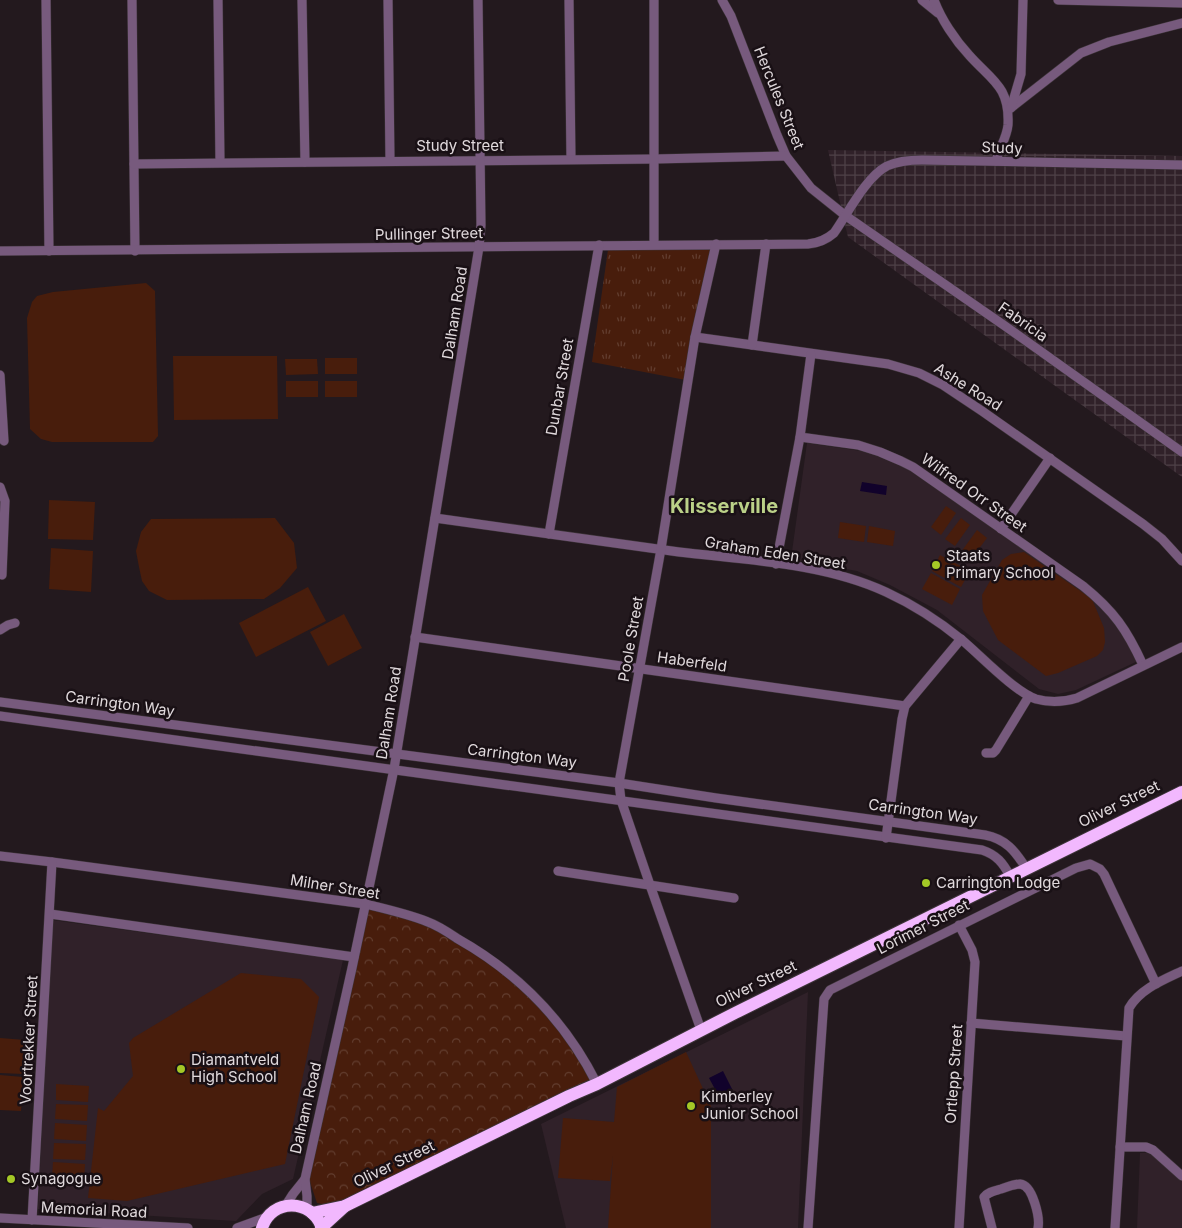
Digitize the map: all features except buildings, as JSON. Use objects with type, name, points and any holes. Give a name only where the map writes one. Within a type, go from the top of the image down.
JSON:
[{"type":"highway","name":"Oliver Street","points":[[321,1228],[345,1206],[597,1084],[701,1030],[1182,792]]},
{"type":"highway","name":"Oliver Street","points":[[286,1205],[293,1204],[310,1210],[345,1206]]},
{"type":"highway","points":[[264,1223],[275,1209],[286,1205]]},
{"type":"highway","points":[[310,1210],[318,1219],[321,1228]]},
{"type":"street","points":[[46,0],[49,251]]},
{"type":"street","points":[[132,0],[135,250]]},
{"type":"street","points":[[218,0],[220,162]]},
{"type":"street","points":[[302,0],[305,162]]},
{"type":"street","points":[[388,0],[390,160]]},
{"type":"street","name":"Dalham Road","points":[[310,1210],[305,1179],[394,769],[479,247],[481,225],[478,0]]},
{"type":"street","points":[[570,0],[571,158]]},
{"type":"street","points":[[654,0],[654,244]]},
{"type":"street","name":"Hercules Street","points":[[722,0],[731,16],[786,156],[811,188],[846,216]]},
{"type":"street","points":[[922,0],[943,19],[964,49],[998,84],[1005,97],[1008,118],[1007,132],[996,161]]},
{"type":"street","points":[[934,0],[943,19]]},
{"type":"street","points":[[1008,118],[1021,74],[1023,0]]},
{"type":"street","points":[[1058,0],[1182,3]]},
{"type":"street","points":[[1012,107],[1081,53],[1109,42],[1182,23]]},
{"type":"street","name":"Study Street","points":[[134,164],[786,156]]},
{"type":"street","name":"Study","points":[[846,216],[875,175],[886,166],[898,162],[915,160],[1182,165]]},
{"type":"street","name":"Pullinger Street","points":[[0,251],[820,242],[834,233],[846,216]]},
{"type":"street","name":"Fabricia","points":[[846,216],[1182,452]]},
{"type":"street","name":"Poole Street","points":[[701,1030],[650,885],[622,800],[619,782],[661,549],[695,337],[716,244]]},
{"type":"street","points":[[752,345],[766,244]]},
{"type":"street","name":"Dunbar Street","points":[[549,534],[599,245]]},
{"type":"street","name":"Ashe Road","points":[[695,337],[888,364],[904,367],[919,373],[943,385],[1050,458],[1162,539],[1182,560]]},
{"type":"street","points":[[776,564],[800,437],[812,354]]},
{"type":"street","points":[[0,376],[4,442]]},
{"type":"street","name":"Wilfred Orr Street","points":[[800,437],[858,445],[880,452],[913,467],[1102,602],[1132,640],[1143,665]]},
{"type":"street","points":[[1001,529],[1050,458]]},
{"type":"street","points":[[0,487],[5,501],[2,575]]},
{"type":"street","name":"Graham Eden Street","points":[[436,518],[776,564],[847,578],[886,592],[925,614],[961,639],[1020,691],[1029,696],[1052,702],[1077,698],[1182,647]]},
{"type":"street","points":[[0,630],[8,625],[15,624]]},
{"type":"street","name":"Haberfeld","points":[[415,637],[905,706]]},
{"type":"street","points":[[886,838],[905,706],[961,639]]},
{"type":"street","points":[[986,753],[993,753],[996,750],[1029,696]]},
{"type":"street","name":"Carrington Way","points":[[0,702],[619,782],[994,836],[1009,845],[1026,868]]},
{"type":"street","name":"Carrington Way","points":[[0,716],[982,850],[991,853],[999,859],[1010,876]]},
{"type":"street","name":"Milner Street","points":[[0,856],[365,904],[430,923],[473,947],[498,965],[541,1003],[562,1026],[584,1059],[597,1084]]},
{"type":"street","name":"Voortrekker Street","points":[[32,1220],[52,862]]},
{"type":"street","name":"Lorimer Street","points":[[808,1228],[824,999],[827,992],[832,988],[959,924],[1076,868],[1090,864],[1095,865],[1104,874],[1156,984]]},
{"type":"street","points":[[558,872],[734,898]]},
{"type":"street","points":[[50,914],[354,957]]},
{"type":"street","name":"Ortlepp Street","points":[[959,924],[975,962],[959,1228]]},
{"type":"street","points":[[1115,1228],[1129,1008],[1138,996],[1156,984],[1182,971]]},
{"type":"street","points":[[971,1024],[1126,1036]]},
{"type":"street","points":[[1120,1147],[1146,1147],[1153,1150],[1182,1176]]},
{"type":"street","name":"Dalham Road","points":[[286,1205],[305,1179]]},
{"type":"street","points":[[992,1228],[984,1202],[985,1195],[1020,1184],[1025,1185],[1030,1191],[1039,1219],[1038,1228]]},
{"type":"street","name":"Memorial Road","points":[[0,1218],[188,1228]]},
{"type":"street","points":[[236,1228],[264,1223]]},
{"type":"shaded area","points":[[828,150],[1182,156],[1182,477],[848,237]]},
{"type":"shaded area","name":"Staats Primary School","points":[[807,443],[861,451],[915,468],[1098,601],[1113,617],[1140,660],[1076,690],[1058,694],[1039,689],[937,610],[890,585],[857,571],[791,559]]},
{"type":"shaded area","points":[[862,482],[887,486],[886,495],[860,491]]},
{"type":"shaded area","name":"Diamantveld High School","points":[[52,920],[343,960],[293,1179],[262,1194],[236,1221],[38,1209]]},
{"type":"shaded area","name":"Kimberley Junior School","points":[[808,992],[798,1228],[566,1228],[541,1124]]},
{"type":"shaded area","points":[[723,1071],[735,1095],[722,1102],[709,1078]]},
{"type":"shaded area","points":[[1156,1152],[1182,1177],[1182,1228],[1137,1228],[1140,1153]]},
{"type":"green space","points":[[712,248],[691,381],[592,362],[608,250]]},
{"type":"green space","points":[[146,283],[155,291],[158,436],[153,442],[52,442],[41,439],[30,429],[27,318],[32,302],[37,296],[53,292]]},
{"type":"green space","points":[[173,356],[277,356],[278,419],[174,420]]},
{"type":"green space","points":[[325,358],[357,358],[357,374],[325,374]]},
{"type":"green space","points":[[285,359],[317,359],[318,374],[286,375]]},
{"type":"green space","points":[[286,381],[318,381],[318,397],[286,397]]},
{"type":"green space","points":[[325,381],[357,381],[357,397],[325,397]]},
{"type":"green space","points":[[49,500],[95,502],[93,540],[48,539]]},
{"type":"green space","points":[[946,506],[956,513],[941,535],[931,527]]},
{"type":"green space","points":[[275,518],[294,543],[297,568],[280,588],[264,599],[167,600],[149,591],[142,581],[136,551],[141,532],[151,519]]},
{"type":"green space","points":[[961,518],[970,525],[955,546],[945,539]]},
{"type":"green space","points":[[840,522],[866,526],[864,542],[838,538]]},
{"type":"green space","points":[[869,526],[895,531],[893,546],[867,542]]},
{"type":"green space","points":[[977,530],[987,538],[971,559],[961,552]]},
{"type":"green space","points":[[51,548],[93,551],[91,592],[49,589]]},
{"type":"green space","points":[[1024,552],[1092,599],[1104,628],[1105,642],[1103,650],[1097,656],[1058,673],[1046,676],[998,640],[983,611],[982,595],[1002,560],[1011,554]]},
{"type":"green space","points":[[940,555],[970,571],[961,587],[932,571]]},
{"type":"green space","points":[[931,573],[960,589],[952,605],[922,589]]},
{"type":"green space","points":[[308,587],[326,621],[256,657],[239,623]]},
{"type":"green space","points":[[344,614],[362,648],[328,666],[310,632]]},
{"type":"green space","points":[[366,905],[401,913],[458,937],[540,1002],[593,1078],[338,1207],[317,1203],[309,1179]]},
{"type":"green space","points":[[241,973],[301,979],[319,997],[285,1164],[127,1201],[88,1198],[98,1108],[104,1111],[133,1076],[129,1043],[133,1038]]},
{"type":"green space","points":[[0,1038],[25,1040],[23,1074],[0,1073]]},
{"type":"green space","points":[[686,1052],[711,1106],[711,1228],[608,1228],[613,1156],[610,1181],[558,1178],[563,1118],[614,1122],[617,1087]]},
{"type":"green space","points":[[0,1075],[23,1077],[21,1111],[0,1110]]},
{"type":"green space","points":[[56,1084],[89,1086],[88,1102],[56,1100]]},
{"type":"green space","points":[[56,1104],[88,1105],[87,1121],[55,1119]]},
{"type":"green space","points":[[55,1123],[87,1125],[86,1141],[54,1139]]},
{"type":"green space","points":[[54,1143],[86,1144],[85,1160],[53,1159]]},
{"type":"green space","points":[[53,1162],[85,1164],[84,1180],[52,1178]]},
{"type":"place","name":"Staats Primary School","points":[[936,565]]},
{"type":"place","name":"Carrington Lodge","points":[[926,883]]},
{"type":"place","name":"Diamantveld High School","points":[[181,1069]]},
{"type":"place","name":"Kimberley Junior School","points":[[691,1106]]},
{"type":"place","name":"Synagogue","points":[[11,1179]]},
{"type":"district","name":"Klisserville","points":[[724,506]]}]
